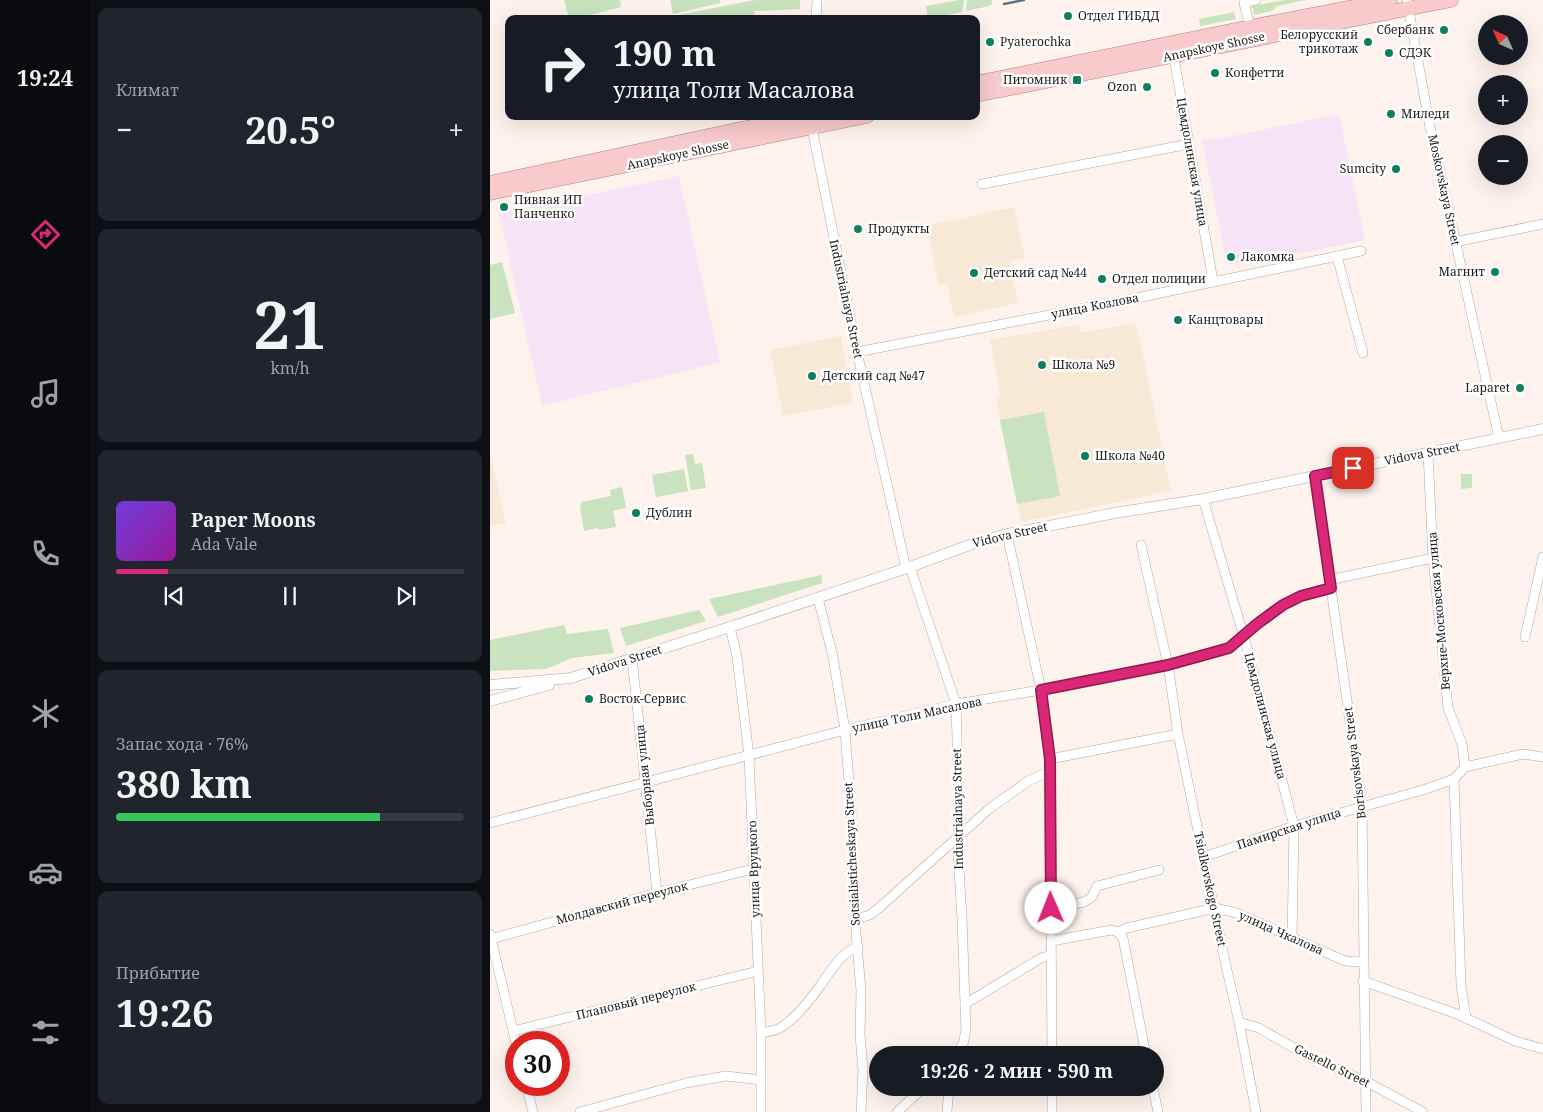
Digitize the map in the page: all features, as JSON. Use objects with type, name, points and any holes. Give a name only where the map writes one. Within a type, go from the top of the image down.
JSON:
[{"type":"highway","name":"Anapskoye Shosse","points":[[980,94],[1172,49],[1250,27],[1390,0]]},
{"type":"highway","name":"Anapskoye Shosse","points":[[980,82],[1172,49],[1407,4],[1452,0]]},
{"type":"highway","name":"Anapskoye Shosse","points":[[490,183],[736,130],[804,120]]},
{"type":"highway","name":"Anapskoye Shosse","points":[[490,193],[807,120]]},
{"type":"street","points":[[816,15],[817,0]]},
{"type":"street","points":[[1250,27],[1244,2],[1256,0]]},
{"type":"street","name":"Moskovskaya Street","points":[[1407,4],[1429,122],[1499,438]]},
{"type":"street","name":"Цемдолинская улица","points":[[1172,49],[1213,281]]},
{"type":"street","name":"Industrialnaya Street","points":[[811,120],[857,352],[908,568],[956,704],[958,838],[966,1030],[962,1046]]},
{"type":"street","points":[[982,184],[1189,144]]},
{"type":"street","points":[[1455,242],[1543,224]]},
{"type":"street","name":"улица Козлова","points":[[857,352],[1127,300],[1362,251]]},
{"type":"street","points":[[1337,256],[1363,353]]},
{"type":"street","name":"Vidova Street","points":[[490,685],[571,678],[1007,534],[1203,499],[1543,429]]},
{"type":"street","name":"Верхне-Московская улица","points":[[1428,453],[1433,558],[1448,708],[1462,744],[1465,766]]},
{"type":"street","name":"Borisovskaya Street","points":[[1315,476],[1362,806],[1366,1112]]},
{"type":"street","name":"Цемдолинская улица","points":[[1203,499],[1244,637],[1294,826],[1292,939]]},
{"type":"street","points":[[1007,534],[1041,690],[1051,770],[1052,1046]]},
{"type":"street","name":"Tsiolkovskogo Street","points":[[1141,546],[1168,665],[1178,734],[1239,1022],[1256,1112]]},
{"type":"street","points":[[1525,637],[1543,556]]},
{"type":"street","name":"улица Толи Масалова","points":[[490,823],[845,730],[956,704],[1041,690],[1168,665],[1229,648],[1283,605],[1301,596],[1330,584],[1433,558]]},
{"type":"street","name":"Sotsialisticheskaya Street","points":[[818,598],[833,657],[845,730],[862,991],[860,1035],[862,1070],[861,1112]]},
{"type":"street","name":"улица Вруцкого","points":[[730,627],[737,657],[749,756],[761,1034],[761,1112]]},
{"type":"street","name":"Выборная улица","points":[[632,658],[657,892]]},
{"type":"street","points":[[490,701],[571,678]]},
{"type":"street","points":[[1050,759],[1178,734]]},
{"type":"street","points":[[1466,1018],[1461,985],[1454,779],[1465,766],[1523,754],[1543,758]]},
{"type":"street","points":[[856,919],[870,915],[880,907],[989,809],[1028,781],[1051,770]]},
{"type":"street","name":"Памирская улица","points":[[1204,857],[1294,826],[1426,789],[1454,779]]},
{"type":"street","name":"Молдавский переулок","points":[[491,936],[657,892],[753,869]]},
{"type":"street","points":[[1051,908],[1084,902],[1092,897],[1097,886],[1159,870]]},
{"type":"street","name":"улица Чкалова","points":[[1052,941],[1111,930],[1118,932],[1127,928],[1215,908],[1237,913],[1344,961],[1363,962]]},
{"type":"street","points":[[1118,932],[1123,938],[1144,1046]]},
{"type":"street","points":[[491,936],[513,1030]]},
{"type":"street","points":[[761,1034],[778,1029],[788,1022],[819,988],[843,955],[858,947]]},
{"type":"street","points":[[965,1004],[1041,958],[1051,955]]},
{"type":"street","name":"Плановый переулок","points":[[513,1030],[758,971]]},
{"type":"street","points":[[1363,980],[1466,1018],[1515,1041],[1543,1050]]},
{"type":"street","name":"Gastello Street","points":[[1239,1022],[1259,1028],[1306,1055],[1365,1081],[1423,1112]]},
{"type":"street","points":[[580,1112],[686,1083],[726,1076],[761,1080]]},
{"type":"street","points":[[528,1096],[532,1112]]},
{"type":"street","points":[[898,1112],[915,1096]]},
{"type":"street","points":[[948,1112],[949,1096]]},
{"type":"street","points":[[1052,1096],[1052,1112]]},
{"type":"street","points":[[1155,1096],[1158,1112]]},
{"type":"shaded area","points":[[1339,114],[1365,240],[1250,264],[1249,261],[1227,265],[1202,140],[1217,137],[1218,139]]},
{"type":"shaded area","points":[[679,176],[720,362],[542,406],[499,214]]},
{"type":"shaded area","name":"Детский сад №44","points":[[1014,207],[1025,258],[1009,261],[1018,303],[954,317],[947,284],[939,286],[926,226]]},
{"type":"shaded area","name":"Школа №40","points":[[1135,323],[1171,491],[1021,522],[996,399],[1001,397],[990,340],[1078,325],[1080,333]]},
{"type":"shaded area","name":"Детский сад №47","points":[[841,336],[853,403],[783,416],[770,350]]},
{"type":"shaded area","points":[[490,455],[506,523],[490,526]]},
{"type":"green space","points":[[564,0],[620,0],[621,7],[590,15],[568,15]]},
{"type":"green space","points":[[670,0],[720,0],[720,3],[673,14]]},
{"type":"green space","points":[[754,0],[800,0],[800,9],[754,11],[754,15],[679,15]]},
{"type":"green space","points":[[964,0],[962,12],[947,15],[927,15],[926,6]]},
{"type":"green space","points":[[967,0],[992,0],[992,4],[966,11]]},
{"type":"green space","points":[[1285,0],[1306,0],[1277,6],[1272,11],[1254,15],[1252,6]]},
{"type":"green space","points":[[1234,12],[1236,19],[1200,26],[1199,19]]},
{"type":"green space","points":[[502,262],[515,313],[490,319],[490,265]]},
{"type":"green space","points":[[1044,412],[1060,496],[1017,504],[1000,420]]},
{"type":"green space","points":[[693,454],[695,464],[702,463],[706,488],[691,490],[685,455]]},
{"type":"green space","points":[[684,469],[688,491],[656,497],[652,475]]},
{"type":"green space","points":[[1461,474],[1472,474],[1472,488],[1461,489]]},
{"type":"green space","points":[[622,487],[626,508],[613,511],[616,527],[584,531],[580,506],[582,502],[611,496],[610,490]]},
{"type":"green space","points":[[822,575],[822,583],[718,617],[709,599]]},
{"type":"green space","points":[[699,610],[706,621],[626,646],[620,628]]},
{"type":"green space","points":[[564,625],[567,634],[608,629],[614,653],[572,658],[546,669],[490,671],[490,640]]},
{"type":"waterway","points":[[1004,4],[1024,0]]},
{"type":"place","name":"Отдел ГИБДД","points":[[1068,16]]},
{"type":"place","name":"Сбербанк","points":[[1444,30]]},
{"type":"place","name":"Pyaterochka","points":[[990,42]]},
{"type":"place","name":"Белорусский трикотаж","points":[[1368,42]]},
{"type":"place","name":"СДЭК","points":[[1389,53]]},
{"type":"place","name":"Конфетти","points":[[1215,73]]},
{"type":"place","name":"Питомник","points":[[1077,80]]},
{"type":"place","name":"Ozon","points":[[1147,87]]},
{"type":"place","name":"Миледи","points":[[1391,114]]},
{"type":"place","name":"Sumcity","points":[[1396,169]]},
{"type":"place","name":"Пивная ИП Панченко","points":[[504,207]]},
{"type":"place","name":"Продукты","points":[[858,229]]},
{"type":"place","name":"Лакомка","points":[[1231,257]]},
{"type":"place","name":"Магнит","points":[[1495,272]]},
{"type":"place","name":"Детский сад №44","points":[[974,273]]},
{"type":"place","name":"Отдел полиции","points":[[1102,279]]},
{"type":"place","name":"Канцтовары","points":[[1178,320]]},
{"type":"place","name":"Школа №9","points":[[1042,365]]},
{"type":"place","name":"Детский сад №47","points":[[812,376]]},
{"type":"place","name":"Laparet","points":[[1520,388]]},
{"type":"place","name":"Школа №40","points":[[1085,456]]},
{"type":"place","name":"Дублин","points":[[636,513]]},
{"type":"place","name":"Восток-Сервис","points":[[589,699]]},
{"type":"route","points":[[1051,908],[1050,759],[1041,690],[1168,665],[1229,648],[1283,605],[1301,596],[1331,588],[1315,476],[1353,468]]}]
